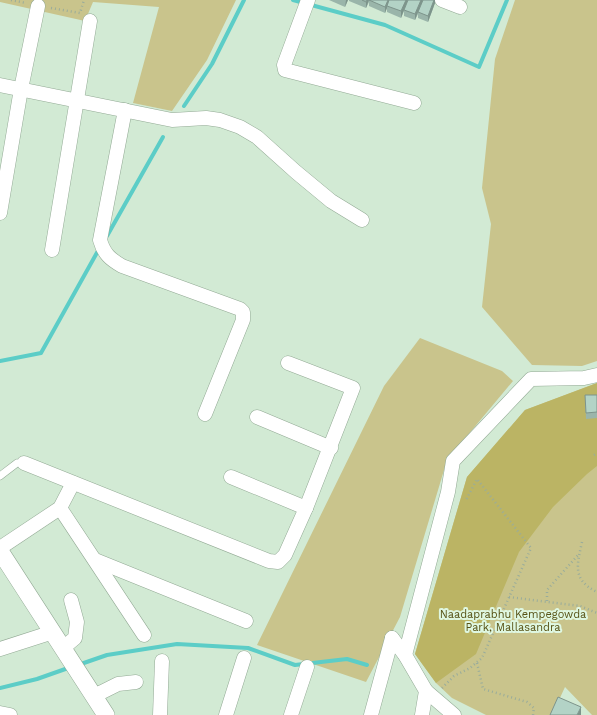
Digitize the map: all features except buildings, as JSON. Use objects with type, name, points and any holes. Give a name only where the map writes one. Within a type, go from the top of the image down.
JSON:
[{"type":"street","points":[[442,0],[460,8]]},
{"type":"street","points":[[306,4],[284,65],[285,70],[414,103]]},
{"type":"street","points":[[0,213],[21,90],[38,6]]},
{"type":"street","points":[[52,250],[90,21]]},
{"type":"street","points":[[0,85],[172,120],[206,118],[220,120],[240,127],[257,136],[296,172],[331,201],[362,220]]},
{"type":"street","points":[[125,110],[102,246],[111,259],[122,266],[240,309],[243,312],[243,320],[205,414]]},
{"type":"street","points":[[20,463],[278,562],[285,555],[306,508],[331,448],[353,388],[288,363]]},
{"type":"street","points":[[405,655],[448,492],[453,461],[531,379],[584,378],[597,375]]},
{"type":"street","points":[[257,417],[331,448]]},
{"type":"street","points":[[232,477],[306,508]]},
{"type":"street","points":[[73,483],[60,508],[0,549],[106,715]]},
{"type":"street","points":[[60,508],[144,635]]},
{"type":"street","points":[[95,560],[246,621]]},
{"type":"street","points":[[63,648],[75,638],[77,622],[71,600]]},
{"type":"street","points":[[0,649],[53,632]]},
{"type":"street","points":[[371,715],[392,638],[405,655],[430,694],[454,715]]},
{"type":"street","points":[[226,715],[244,658]]},
{"type":"street","points":[[160,715],[162,661]]},
{"type":"street","points":[[290,715],[307,666]]},
{"type":"street","points":[[94,696],[118,684],[136,682]]},
{"type":"street","points":[[422,715],[430,694]]},
{"type":"street","points":[[0,714],[10,715]]},
{"type":"lane","points":[[0,476],[20,463]]},
{"type":"path","points":[[38,6],[80,14],[84,0]]},
{"type":"path","points":[[430,694],[454,676],[470,668],[482,658],[532,548],[477,479],[466,500]]},
{"type":"path","points":[[582,542],[577,566],[579,577],[587,587],[597,592]]},
{"type":"path","points":[[546,601],[547,590],[579,554]]},
{"type":"path","points":[[509,597],[580,606],[597,613]]},
{"type":"path","points":[[477,663],[483,689],[527,702],[534,708],[533,715]]},
{"type":"green space","points":[[0,0],[236,0],[207,60],[172,111],[133,103],[159,7],[93,2],[85,21],[0,2]]},
{"type":"green space","points":[[515,0],[597,0],[597,361],[582,366],[532,365],[482,307],[491,224],[482,188],[495,59]]},
{"type":"green space","points":[[420,338],[502,371],[513,381],[447,460],[400,617],[366,682],[257,645],[384,386]]},
{"type":"green space","name":"Naadaprabhu Kempegowda Park, Mallasandra","points":[[597,383],[597,715],[592,715],[565,687],[552,715],[486,715],[452,698],[436,683],[415,654],[467,477],[525,410]]},
{"type":"shaded area","points":[[597,383],[597,466],[553,507],[519,552],[476,654],[436,683],[415,654],[467,477],[525,410]]},
{"type":"waterway","points":[[184,106],[212,64],[244,0]]},
{"type":"waterway","points":[[293,0],[385,25],[479,67],[507,0]]},
{"type":"waterway","points":[[107,236],[163,137]]},
{"type":"waterway","points":[[0,361],[41,353],[99,249]]},
{"type":"waterway","points":[[78,665],[107,655],[177,644],[248,648],[295,665],[347,659],[367,665]]},
{"type":"waterway","points":[[0,688],[37,679],[71,667]]}]
